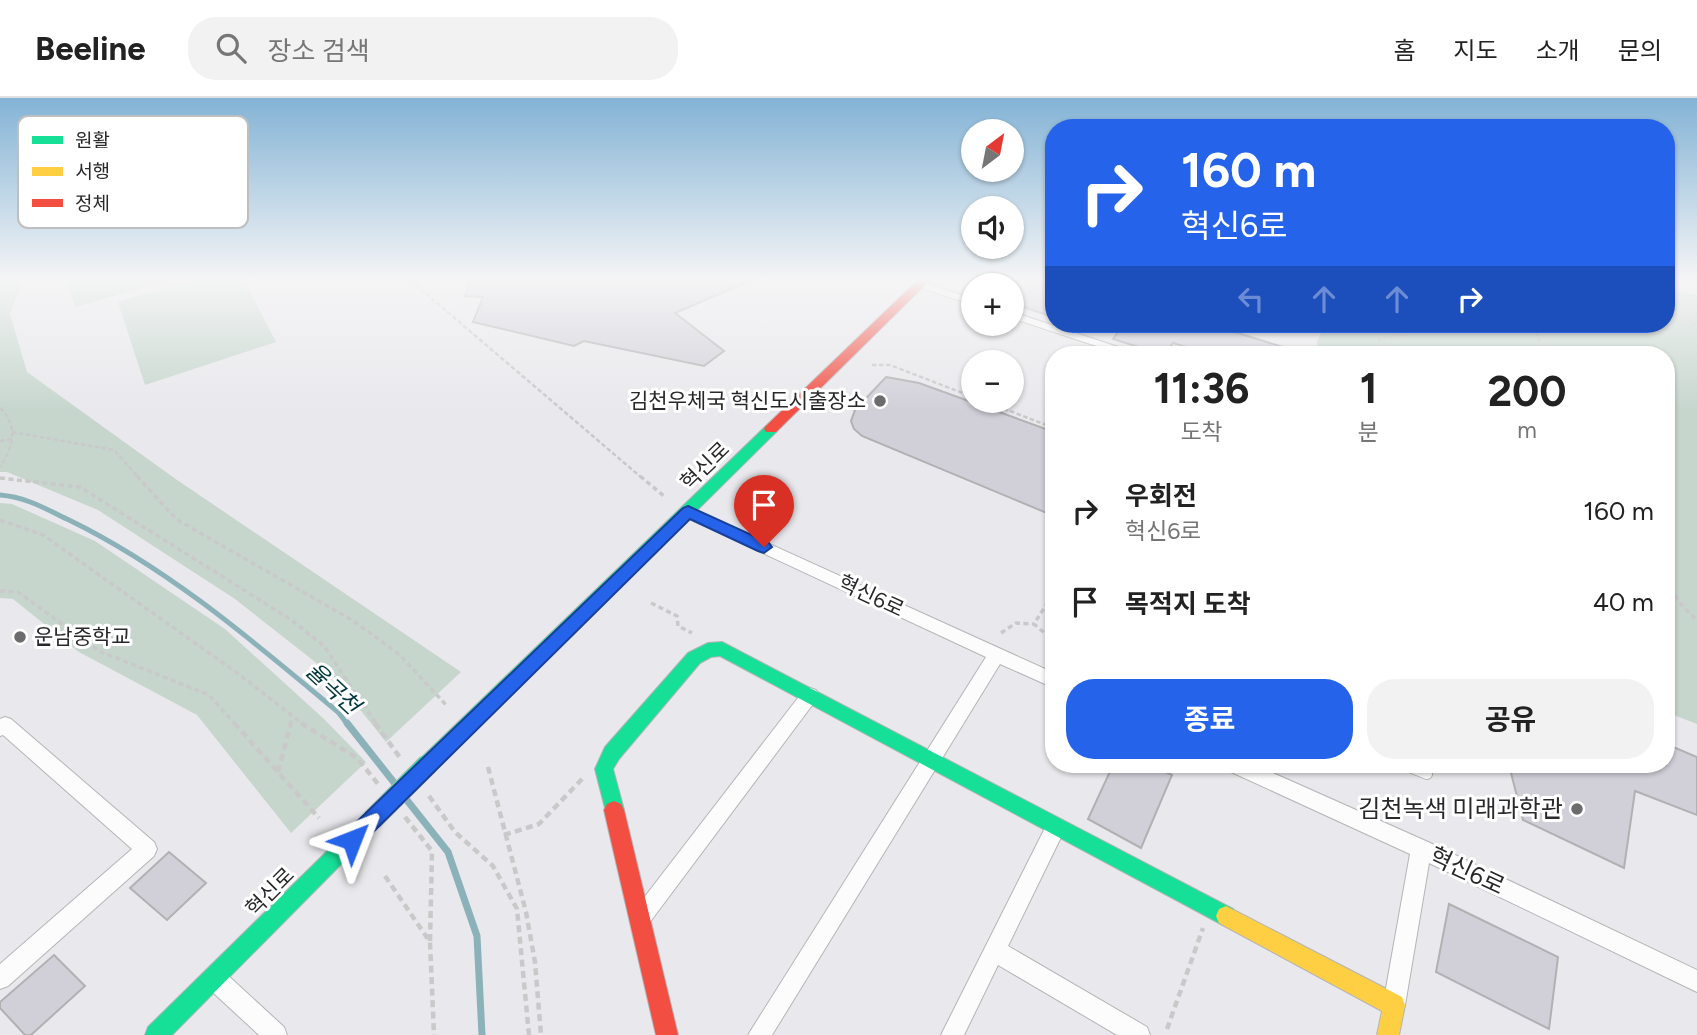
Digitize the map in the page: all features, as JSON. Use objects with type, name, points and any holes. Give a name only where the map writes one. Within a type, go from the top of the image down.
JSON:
[{"type":"main road","name":"혁신로","points":[[156,1035],[428,764],[879,324]]},
{"type":"main road","points":[[667,1035],[604,769],[612,753],[691,662],[706,650],[722,649],[1394,1004],[1388,1035]]},
{"type":"street","name":"혁신6로","points":[[688,512],[1045,677]]},
{"type":"street","points":[[759,1035],[997,654]]},
{"type":"street","points":[[639,920],[810,695]]},
{"type":"street","points":[[0,728],[5,725],[147,849],[2,972]]},
{"type":"street","name":"혁신6로","points":[[1254,773],[1421,849],[1697,981]]},
{"type":"street","points":[[952,1035],[1056,827]]},
{"type":"street","points":[[1394,1004],[1421,849]]},
{"type":"street","points":[[995,950],[1139,1035]]},
{"type":"street","points":[[214,978],[276,1035]]},
{"type":"lane","points":[[1066,333],[1106,346]]},
{"type":"path","points":[[461,324],[665,497]]},
{"type":"path","points":[[1381,346],[1379,340],[1409,333]]},
{"type":"path","points":[[872,365],[890,365],[961,392]]},
{"type":"path","points":[[0,408],[7,413],[12,432],[11,447],[0,467]]},
{"type":"path","points":[[1015,413],[1045,425]]},
{"type":"path","points":[[12,432],[114,450],[176,519],[355,622],[400,654],[447,706]]},
{"type":"path","points":[[0,441],[12,439]]},
{"type":"path","points":[[0,478],[80,486],[290,619],[324,646],[347,684],[409,769]]},
{"type":"path","points":[[0,520],[43,535],[240,675],[292,718],[357,758],[382,789]]},
{"type":"path","points":[[0,591],[18,592],[99,651],[209,695],[319,818]]},
{"type":"path","points":[[1675,594],[1683,607],[1697,620]]},
{"type":"path","points":[[650,603],[677,616],[678,626],[692,633]]},
{"type":"path","points":[[1034,624],[1045,606]]},
{"type":"path","points":[[1001,633],[1008,624],[1020,621],[1034,624],[1045,633]]},
{"type":"path","points":[[278,772],[292,718]]},
{"type":"path","points":[[488,767],[526,912],[535,962],[541,1035]]},
{"type":"path","points":[[504,835],[539,824],[592,769]]},
{"type":"path","points":[[424,790],[455,832],[493,866],[517,909],[529,1035]]},
{"type":"path","points":[[399,810],[432,851],[430,942],[434,1035]]},
{"type":"path","points":[[384,876],[430,942]]},
{"type":"path","points":[[1167,1029],[1206,919]]},
{"type":"shaded area","points":[[0,324],[13,324],[27,372],[177,480],[461,672],[386,742],[333,676],[235,599],[98,510],[7,472],[0,472]]},
{"type":"shaded area","points":[[125,324],[267,324],[276,342],[145,385]]},
{"type":"shaded area","points":[[1675,324],[1697,324],[1697,724],[1675,715],[1675,346],[1318,346],[1321,333],[1675,333]]},
{"type":"shaded area","points":[[0,503],[12,504],[95,541],[225,629],[324,719],[366,762],[291,833],[197,715],[79,652],[13,599],[0,598]]},
{"type":"building","points":[[480,324],[689,324],[724,351],[704,366],[584,341],[574,346]]},
{"type":"building","points":[[1117,333],[1238,333],[1280,346],[1183,346],[1173,343],[1171,346],[1135,346],[1113,339]]},
{"type":"building","points":[[886,377],[919,383],[961,398],[961,413],[1002,413],[1045,429],[1045,512],[862,436],[854,429],[851,421],[855,410]]},
{"type":"building","name":"김천녹색 미래과학관","points":[[1675,748],[1697,757],[1697,815],[1635,791],[1624,868],[1523,820],[1511,773],[1675,773]]},
{"type":"building","points":[[1109,773],[1172,775],[1141,848],[1088,819]]},
{"type":"building","points":[[169,852],[206,883],[167,920],[130,888]]},
{"type":"building","points":[[1449,904],[1558,957],[1549,1029],[1436,972]]},
{"type":"building","points":[[54,955],[85,986],[31,1035],[25,1035],[0,1008],[0,1002]]},
{"type":"waterway","name":"율곡천","points":[[0,495],[19,498],[44,508],[141,560],[242,633],[338,712],[348,725]]},
{"type":"waterway","name":"율곡천","points":[[347,723],[396,785]]},
{"type":"waterway","name":"율곡천","points":[[406,799],[448,852],[477,936],[482,1035]]},
{"type":"traffic: fast","points":[[428,764],[771,429]]},
{"type":"traffic: fast","points":[[614,810],[604,769],[612,753],[694,658],[708,650],[722,649],[1226,916]]},
{"type":"traffic: fast","points":[[372,820],[428,764]]},
{"type":"traffic: fast","points":[[156,1035],[372,820]]},
{"type":"traffic: slow","points":[[1226,916],[1394,1005],[1388,1035]]},
{"type":"traffic: jam","points":[[771,429],[879,324]]},
{"type":"traffic: jam","points":[[614,810],[667,1035]]},
{"type":"place","name":"김천우체국 혁신도시출장소","points":[[880,401]]},
{"type":"place","name":"운남중학교","points":[[20,637]]},
{"type":"place","name":"김천녹색 미래과학관","points":[[1577,809]]},
{"type":"route","points":[[352,840],[688,512],[764,547]]}]
